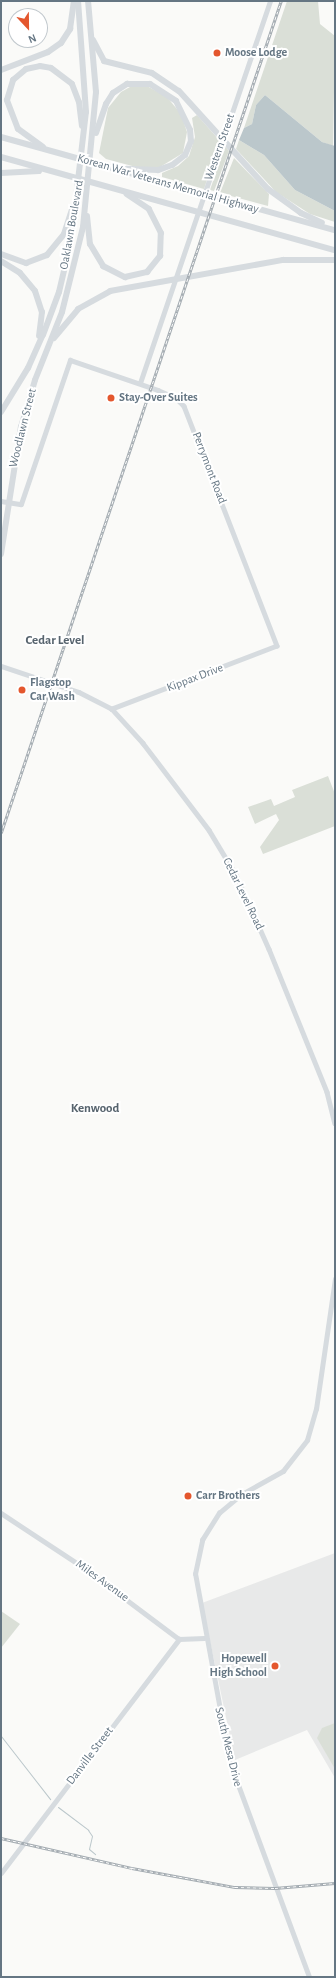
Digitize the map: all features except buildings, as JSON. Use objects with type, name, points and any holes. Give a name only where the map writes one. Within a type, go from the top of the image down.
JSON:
[{"type":"highway","points":[[1,70],[48,52],[61,43],[70,29],[74,1]]},
{"type":"highway","name":"Oaklawn Boulevard","points":[[1,412],[35,354],[66,266],[84,146],[86,90],[78,1]]},
{"type":"highway","name":"Oaklawn Boulevard","points":[[46,351],[73,275],[87,194],[93,144],[96,92],[88,1]]},
{"type":"highway","points":[[92,37],[104,61],[152,74],[179,91],[238,156],[280,199],[309,218],[335,229]]},
{"type":"highway","points":[[53,152],[18,129],[7,100],[13,80],[30,67],[51,68],[72,84],[79,102],[84,146]]},
{"type":"highway","points":[[93,144],[106,104],[113,93],[127,84],[150,84],[170,96],[180,106],[191,136],[187,151],[181,159],[165,168],[151,172],[111,168]]},
{"type":"highway","name":"Korean War Veterans Memorial Highway","points":[[1,137],[188,190],[335,229]]},
{"type":"highway","name":"Korean War Veterans Memorial Highway","points":[[1,157],[335,250]]},
{"type":"highway","points":[[1,173],[14,170],[50,171]]},
{"type":"highway","points":[[87,194],[88,237],[95,256],[114,273],[136,277],[147,272],[158,261],[162,247],[161,233],[149,209],[119,190]]},
{"type":"highway","points":[[1,254],[26,263],[47,255],[64,234],[78,192]]},
{"type":"highway","points":[[46,351],[72,315],[93,298],[120,288],[200,272],[283,260],[335,260]]},
{"type":"highway","points":[[1,261],[26,278],[38,297],[42,327],[35,354]]},
{"type":"highway","name":"Woodlawn Street","points":[[1,554],[20,427],[46,351]]},
{"type":"street","name":"Western Street","points":[[140,384],[270,1]]},
{"type":"street","name":"Perrymont Road","points":[[8,502],[21,504],[33,465],[70,360],[173,396],[184,406],[277,646]]},
{"type":"street","points":[[1,502],[8,502]]},
{"type":"street","name":"Kippax Drive","points":[[112,709],[277,646]]},
{"type":"street","name":"Cedar Level Road","points":[[1,666],[95,699],[112,709],[143,743],[226,856],[278,970],[324,1086],[335,1123]]},
{"type":"street","name":"South Mesa Drive","points":[[309,1977],[230,1764],[204,1638],[195,1574],[206,1532],[229,1503],[288,1466],[311,1430],[335,1279]]},
{"type":"street","name":"Miles Avenue","points":[[1,1513],[83,1567],[179,1639]]},
{"type":"street","points":[[179,1639],[204,1638]]},
{"type":"street","name":"Danville Street","points":[[1,1873],[179,1639]]},
{"type":"shaded area","points":[[287,1],[318,1],[320,24],[335,36],[333,146],[322,142],[265,95],[256,105],[252,124],[244,128]]},
{"type":"shaded area","points":[[147,86],[167,97],[181,114],[187,132],[183,153],[160,167],[136,167],[106,159],[99,153],[108,108],[121,92],[130,87]]},
{"type":"shaded area","points":[[265,95],[322,142],[335,146],[335,211],[295,190],[264,155],[239,140],[244,128],[252,124],[256,105]]},
{"type":"shaded area","points":[[197,115],[220,141],[204,189],[162,177],[162,173],[178,166],[189,156],[195,137],[192,118]]},
{"type":"shaded area","points":[[239,140],[264,155],[295,190],[335,211],[335,222],[310,214],[276,192],[236,149]]},
{"type":"shaded area","points":[[225,146],[229,151],[214,191],[210,190]]},
{"type":"shaded area","points":[[234,158],[269,194],[268,206],[220,193]]},
{"type":"shaded area","points":[[328,776],[335,794],[335,826],[263,854],[260,847],[279,820],[276,814],[255,824],[248,807],[271,799],[274,806],[295,797],[292,790]]},
{"type":"shaded area","name":"Hopewell High School","points":[[335,1553],[335,1778],[307,1730],[235,1760],[202,1603]]},
{"type":"shaded area","points":[[1,1611],[20,1624],[1,1648]]},
{"type":"shaded area","points":[[335,1723],[335,1769],[317,1738],[322,1728]]},
{"type":"waterway","points":[[1,1736],[50,1799]]},
{"type":"waterway","points":[[58,1807],[88,1830],[92,1836],[89,1849],[95,1854]]},
{"type":"railway","points":[[1,833],[281,1]]},
{"type":"railway","points":[[1,1838],[132,1868],[235,1887],[275,1888],[335,1883]]},
{"type":"place","name":"Moose Lodge","points":[[217,53]]},
{"type":"place","name":"Stay-Over Suites","points":[[111,398]]},
{"type":"place","name":"Flagstop Car Wash","points":[[22,690]]},
{"type":"place","name":"Carr Brothers","points":[[188,1496]]},
{"type":"place","name":"Hopewell High School","points":[[275,1666]]},
{"type":"district","name":"Cedar Level","points":[[55,641]]},
{"type":"district","name":"Kenwood","points":[[95,1109]]}]
